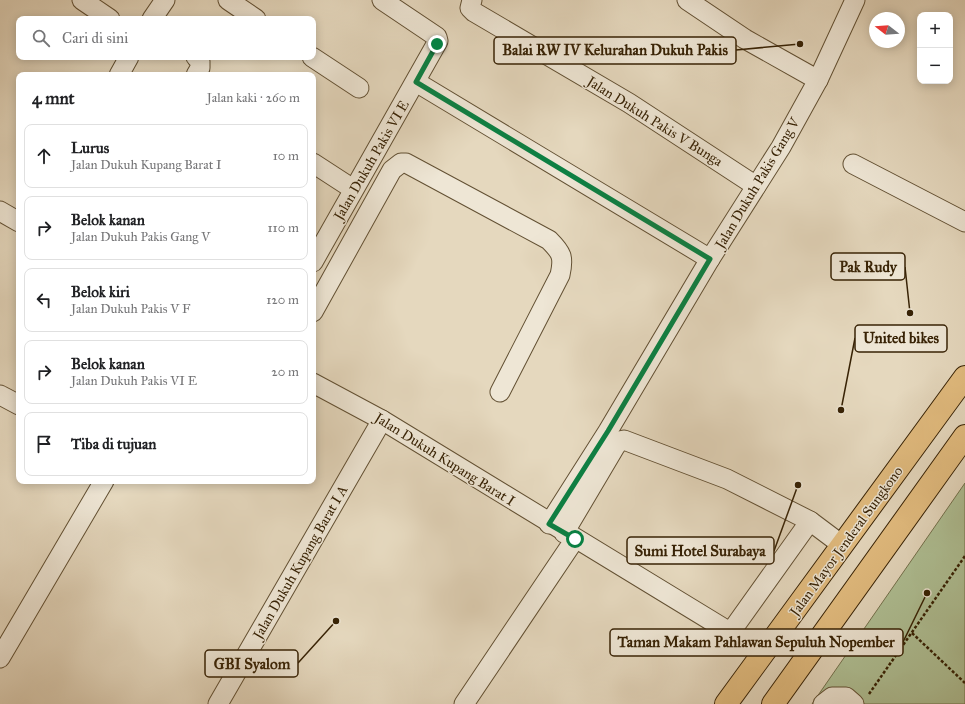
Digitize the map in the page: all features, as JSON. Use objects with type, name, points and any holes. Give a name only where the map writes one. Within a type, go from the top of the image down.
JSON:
[{"type":"main road","name":"Jalan Mayor Jenderal Sungkono","points":[[726,704],[965,377]]},
{"type":"main road","points":[[780,701],[965,436]]},
{"type":"street","points":[[82,0],[106,16]]},
{"type":"street","points":[[154,16],[165,0]]},
{"type":"street","points":[[228,0],[252,16]]},
{"type":"street","name":"Jalan Dukuh Pakis VI E","points":[[316,257],[437,44],[437,37],[382,0]]},
{"type":"street","points":[[687,0],[745,39],[818,80]]},
{"type":"street","name":"Jalan Dukuh Pakis Gang V","points":[[563,532],[608,431],[710,259],[781,147],[818,80],[855,0]]},
{"type":"street","name":"Jalan Dukuh Pakis V Bunga","points":[[471,4],[629,103],[756,186]]},
{"type":"street","points":[[121,72],[127,60]]},
{"type":"street","points":[[198,72],[200,68],[199,60]]},
{"type":"street","points":[[316,60],[359,88]]},
{"type":"street","points":[[416,82],[710,259]]},
{"type":"street","points":[[316,307],[392,170],[401,163],[406,163],[549,240],[561,254],[563,262],[560,275],[500,392]]},
{"type":"street","points":[[853,164],[965,222]]},
{"type":"street","points":[[316,165],[353,190]]},
{"type":"street","points":[[0,211],[16,220]]},
{"type":"street","name":"Jalan Dukuh Kupang Barat I","points":[[316,385],[382,420],[563,532],[764,653]]},
{"type":"street","points":[[0,395],[16,403]]},
{"type":"street","name":"Jalan Dukuh Kupang Barat I A","points":[[218,704],[382,420]]},
{"type":"street","points":[[464,704],[563,532],[620,441],[624,440],[727,479],[810,521],[842,545]]},
{"type":"street","points":[[0,658],[102,484]]},
{"type":"street","points":[[730,633],[810,521]]},
{"type":"street","points":[[823,704],[832,697],[846,696],[860,701]]},
{"type":"path","points":[[860,701],[912,633],[965,556]]},
{"type":"path","points":[[912,633],[965,682]]},
{"type":"green space","points":[[965,483],[965,704],[812,704]]},
{"type":"place","name":"Balai RW IV Kelurahan Dukuh Pakis","points":[[800,44]]},
{"type":"place","name":"Pak Rudy","points":[[910,313]]},
{"type":"place","name":"United bikes","points":[[841,410]]},
{"type":"place","name":"Sumi Hotel Surabaya","points":[[798,485]]},
{"type":"place","name":"Taman Makam Pahlawan Sepuluh Nopember","points":[[927,593]]},
{"type":"place","name":"GBI Syalom","points":[[336,621]]},
{"type":"route","points":[[437,44],[416,82],[710,259],[608,431],[549,524],[575,539]]}]
